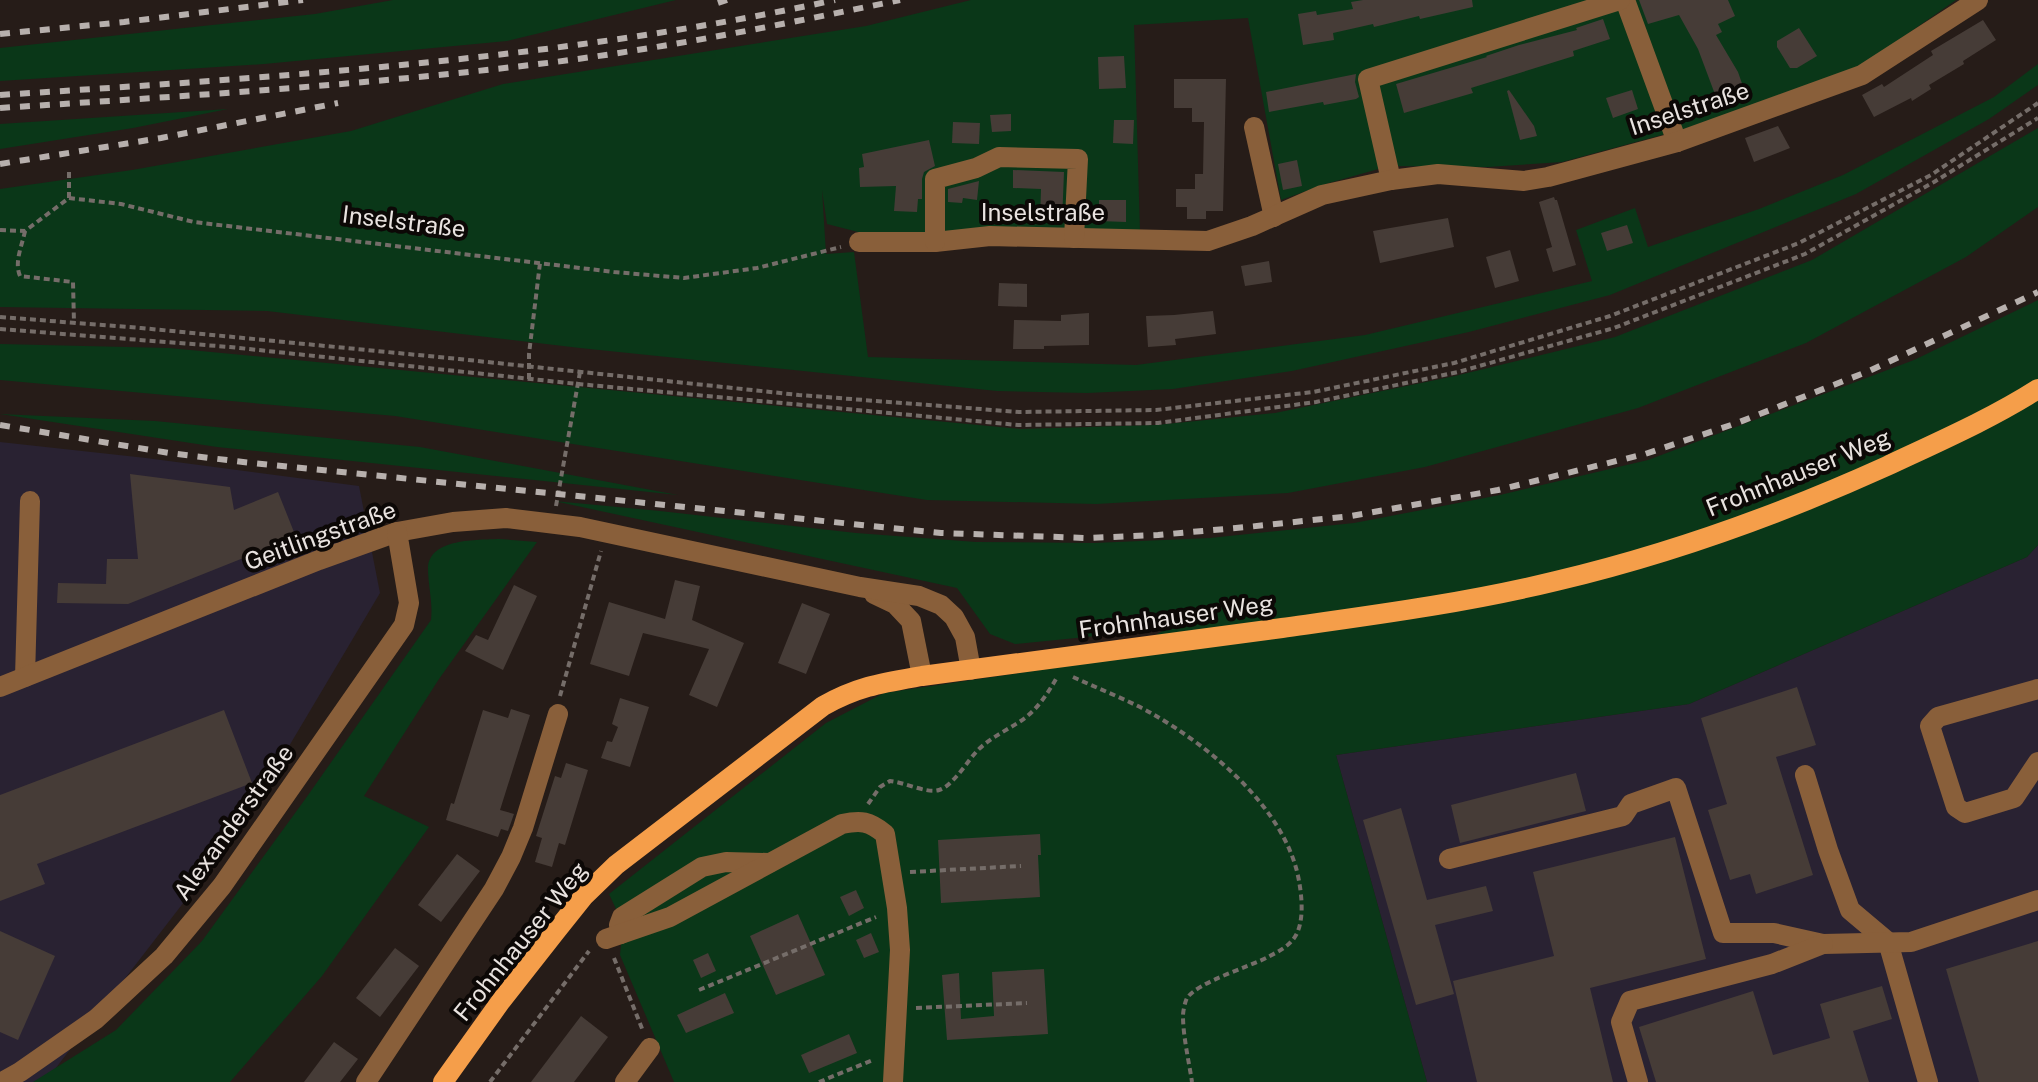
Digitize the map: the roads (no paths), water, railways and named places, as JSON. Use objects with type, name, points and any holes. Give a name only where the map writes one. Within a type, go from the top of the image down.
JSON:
[{"type":"main road","name":"Frohnhauser Weg","points":[[443,1082],[556,931],[584,896],[616,865],[823,706],[847,693],[871,685],[922,676],[1402,611],[1553,582],[1715,534],[1856,480],[1978,422],[2038,389]]},
{"type":"street","points":[[1391,180],[1368,79],[1622,0],[1677,142]]},
{"type":"street","name":"Inselstraße","points":[[859,242],[935,242],[990,236],[1208,241],[1274,217],[1322,195],[1391,180],[1438,174],[1524,181],[1548,177],[1677,142],[1862,75],[1978,0]]},
{"type":"street","points":[[1254,127],[1274,217]]},
{"type":"street","points":[[935,242],[935,179],[976,168],[999,157],[1078,159],[1074,238]]},
{"type":"street","points":[[25,677],[30,501]]},
{"type":"street","name":"Geitlingstraße","points":[[0,687],[397,532],[453,522],[506,518],[606,533],[860,587],[919,596],[941,605],[954,617],[965,637],[971,670]]},
{"type":"street","name":"Alexanderstraße","points":[[2,1082],[96,1019],[164,956],[222,886],[404,625],[409,603],[397,532]]},
{"type":"street","name":"Geitlingstraße","points":[[860,587],[895,604],[911,621],[922,676]]},
{"type":"street","points":[[2038,689],[1938,717],[1930,726],[1956,807],[1965,813],[2014,798],[2038,762]]},
{"type":"street","name":"Frohnhauser Weg","points":[[366,1082],[494,889],[511,857],[558,714]]},
{"type":"street","points":[[1805,775],[1850,910],[1888,942],[1928,1082]]},
{"type":"street","points":[[1449,859],[1623,816],[1631,804],[1676,788],[1723,933],[1774,933],[1823,944],[1911,942],[2038,900]]},
{"type":"street","points":[[770,863],[726,862],[702,867],[622,917],[613,937],[670,917],[770,863],[842,824],[856,821],[872,824],[885,834],[897,908],[900,950],[893,1082]]},
{"type":"street","points":[[1638,1082],[1621,1022],[1630,1001],[1772,964],[1823,944]]},
{"type":"street","points":[[625,1082],[650,1048]]},
{"type":"railway","points":[[0,34],[303,0]]},
{"type":"railway","points":[[718,3],[727,0]]},
{"type":"railway","points":[[0,95],[315,73],[524,52],[732,21],[835,0]]},
{"type":"railway","points":[[0,108],[347,83],[555,62],[685,42],[900,0]]},
{"type":"railway","points":[[0,164],[161,138],[338,103]]},
{"type":"railway","points":[[0,425],[243,462],[941,533],[1087,538],[1158,535],[1351,516],[1498,490],[1645,454],[1737,423],[1869,371],[2038,292]]}]
